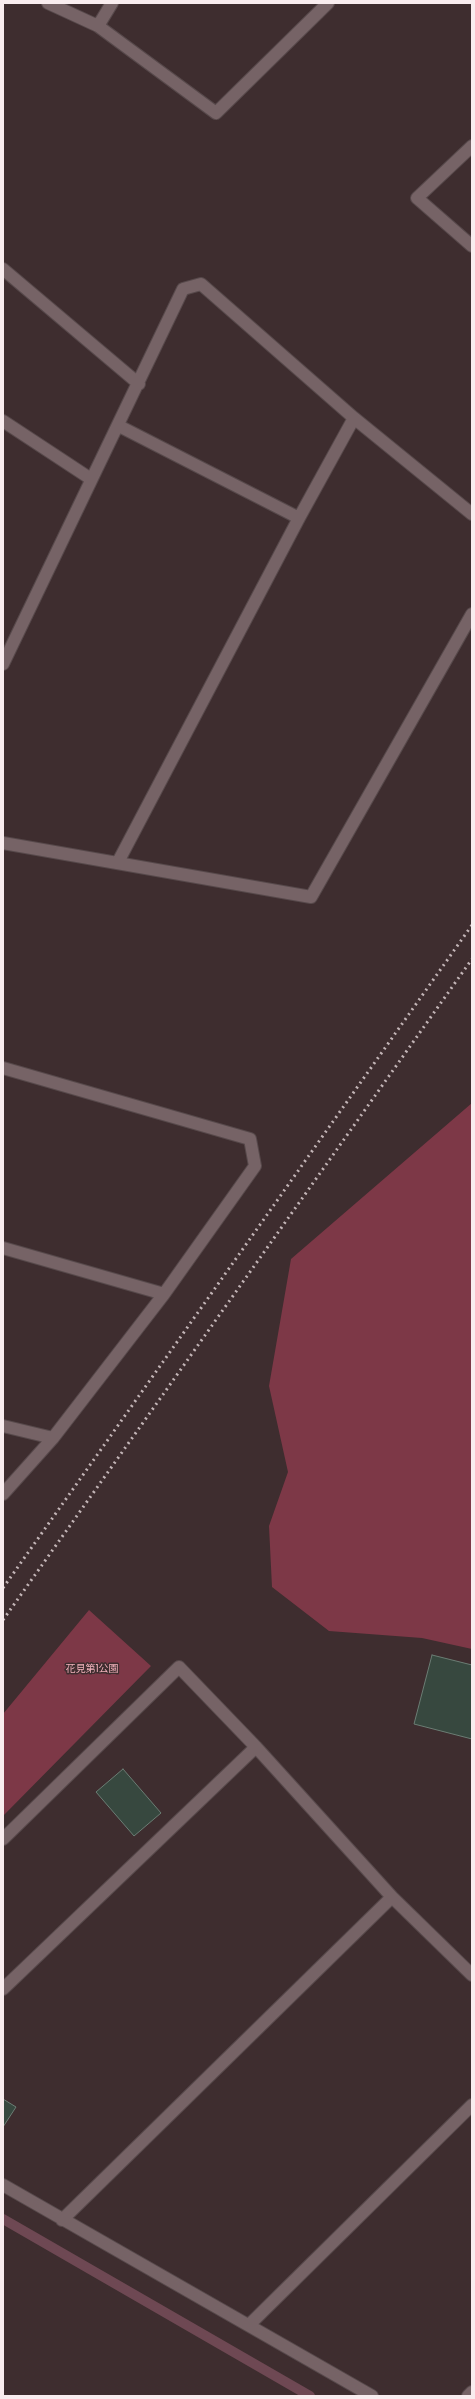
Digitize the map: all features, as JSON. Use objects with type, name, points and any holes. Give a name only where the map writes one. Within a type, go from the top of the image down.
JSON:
[{"type":"street","points":[[48,3],[98,26],[216,113],[328,3]]},
{"type":"street","points":[[98,26],[112,3]]},
{"type":"street","points":[[472,146],[417,198],[472,246]]},
{"type":"street","points":[[3,269],[139,384]]},
{"type":"street","points":[[3,664],[91,479],[119,426],[183,289],[201,284],[354,418],[472,514]]},
{"type":"street","points":[[118,862],[299,518],[354,418]]},
{"type":"street","points":[[3,421],[91,479]]},
{"type":"street","points":[[119,426],[299,518]]},
{"type":"street","points":[[3,843],[311,897],[472,614]]},
{"type":"street","points":[[3,1068],[250,1139],[255,1166],[164,1294],[53,1438],[3,1494]]},
{"type":"street","points":[[3,1248],[164,1294]]},
{"type":"street","points":[[3,1426],[53,1438]]},
{"type":"street","points":[[3,1839],[179,1667],[256,1747],[392,1896],[472,1976]]},
{"type":"street","points":[[3,1989],[256,1747]]},
{"type":"street","points":[[62,2220],[392,1896]]},
{"type":"street","points":[[249,2324],[472,2105]]},
{"type":"street","points":[[3,2186],[249,2324],[372,2396]]},
{"type":"street","points":[[468,2396],[472,2392]]},
{"type":"green space","points":[[472,1103],[472,1649],[422,1638],[329,1631],[272,1587],[269,1526],[288,1472],[269,1386],[291,1259]]},
{"type":"green space","name":"花見第1公園","points":[[89,1610],[151,1666],[3,1816],[3,1714]]},
{"type":"building","points":[[432,1655],[472,1665],[472,1739],[414,1724]]},
{"type":"building","points":[[123,1769],[161,1813],[134,1836],[96,1792]]},
{"type":"building","points":[[3,2099],[16,2107],[3,2127]]},
{"type":"waterway","points":[[3,2219],[310,2396]]},
{"type":"railway","points":[[3,1588],[472,925]]},
{"type":"railway","points":[[3,1620],[472,959]]}]
